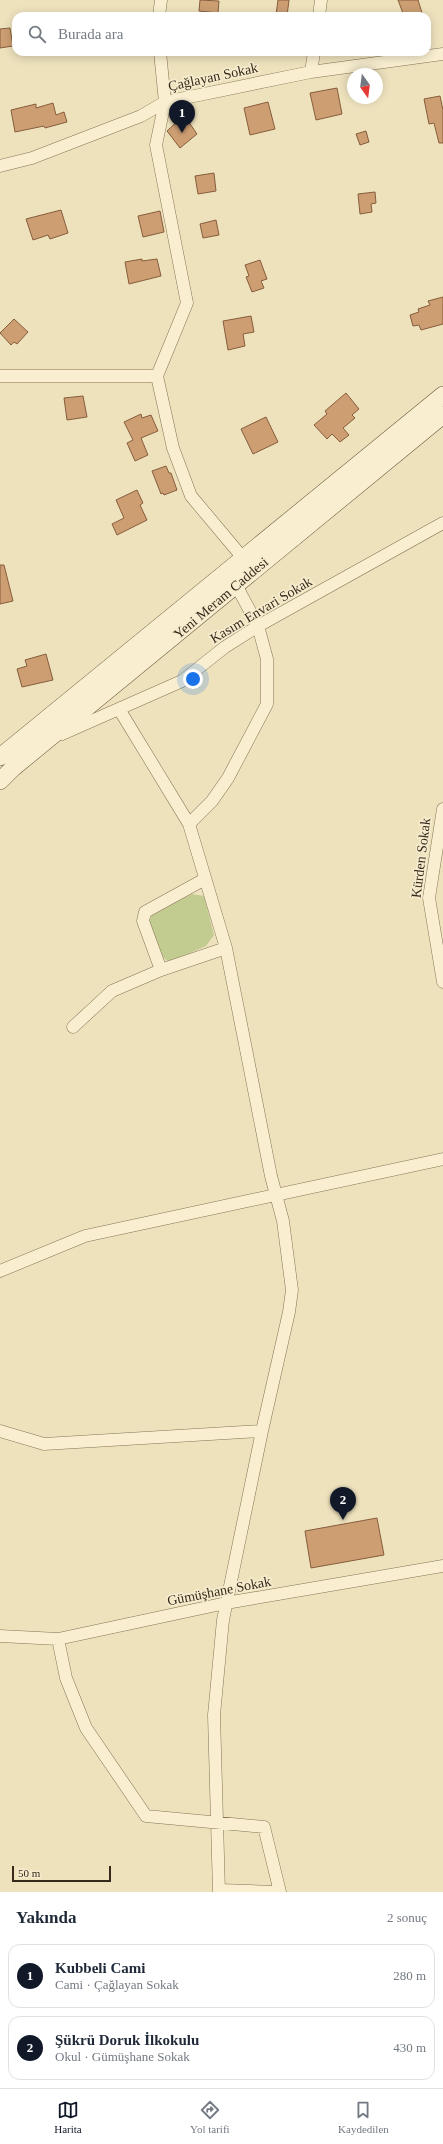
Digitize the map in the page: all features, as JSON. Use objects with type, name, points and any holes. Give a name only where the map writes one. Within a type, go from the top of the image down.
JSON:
[{"type":"main road","name":"Yeni Meram Caddesi","points":[[0,757],[443,395]]},
{"type":"main road","name":"Yeni Meram Caddesi","points":[[0,781],[443,415]]},
{"type":"street","points":[[160,12],[161,0]]},
{"type":"street","points":[[320,12],[321,0]]},
{"type":"street","name":"Çağlayan Sokak","points":[[431,56],[443,54]]},
{"type":"street","points":[[160,56],[165,102],[156,145],[187,303],[157,376],[173,448],[191,496],[243,558]]},
{"type":"street","points":[[312,72],[314,56]]},
{"type":"street","name":"Çağlayan Sokak","points":[[0,166],[32,158],[141,116],[165,102],[312,72],[428,56]]},
{"type":"street","points":[[0,376],[157,376]]},
{"type":"street","name":"Kasım Envari Sokak","points":[[49,739],[182,681],[225,647],[258,626],[443,523]]},
{"type":"street","points":[[189,824],[212,801],[228,778],[268,704],[266,659],[258,626],[236,585]]},
{"type":"street","points":[[119,709],[189,824],[226,948],[283,1221],[292,1290],[289,1312],[262,1430],[226,1603],[214,1715],[216,1824],[220,1891],[275,1892]]},
{"type":"street","name":"Kürden Sokak","points":[[443,809],[429,898],[443,982]]},
{"type":"street","points":[[161,970],[143,921],[145,912],[206,879]]},
{"type":"street","points":[[73,1027],[112,991],[161,970],[226,948]]},
{"type":"street","points":[[0,1271],[85,1236],[277,1196],[443,1159]]},
{"type":"street","points":[[0,1431],[44,1444],[262,1430]]},
{"type":"street","name":"Gümüşhane Sokak","points":[[0,1636],[58,1639],[226,1603],[443,1566]]},
{"type":"street","points":[[58,1639],[66,1678],[86,1728],[146,1816],[216,1824],[264,1827],[280,1892]]},
{"type":"green space","points":[[192,894],[204,896],[214,935],[206,946],[169,962],[160,955],[149,922],[153,913]]},
{"type":"building","points":[[200,0],[219,1],[218,12],[199,11]]},
{"type":"building","points":[[278,0],[289,0],[288,12],[276,12]]},
{"type":"building","points":[[398,0],[418,0],[422,12],[402,12]]},
{"type":"building","points":[[10,28],[12,46],[0,48],[0,29]]},
{"type":"building","points":[[337,88],[342,114],[316,120],[310,93]]},
{"type":"building","points":[[440,96],[443,110],[443,143],[439,143],[434,123],[429,124],[424,99]]},
{"type":"building","points":[[268,102],[275,129],[250,135],[244,108]]},
{"type":"building","points":[[53,103],[56,115],[64,112],[67,122],[45,128],[44,126],[15,132],[11,110],[36,104],[36,108]]},
{"type":"building","points":[[181,118],[186,118],[197,134],[180,148],[167,131]]},
{"type":"building","points":[[366,131],[369,142],[360,145],[356,134]]},
{"type":"building","points":[[214,173],[216,191],[198,194],[195,176]]},
{"type":"building","points":[[375,192],[376,203],[371,204],[372,212],[360,214],[358,194]]},
{"type":"building","points":[[61,210],[68,233],[50,239],[48,235],[33,240],[26,219]]},
{"type":"building","points":[[160,211],[164,232],[143,237],[138,216]]},
{"type":"building","points":[[216,220],[219,235],[203,238],[200,224]]},
{"type":"building","points":[[142,259],[142,261],[157,259],[161,276],[129,284],[125,262]]},
{"type":"building","points":[[260,260],[267,279],[261,281],[264,288],[252,292],[246,277],[249,276],[245,265]]},
{"type":"building","points":[[443,297],[443,324],[421,330],[419,325],[413,326],[410,315],[419,312],[418,309],[430,305],[428,301]]},
{"type":"building","points":[[251,316],[254,332],[243,334],[245,346],[228,350],[223,321]]},
{"type":"building","points":[[14,319],[28,332],[17,344],[14,342],[11,345],[0,333]]},
{"type":"building","points":[[346,393],[359,409],[352,415],[355,418],[343,428],[349,435],[340,442],[332,434],[327,439],[314,425],[327,414],[325,411]]},
{"type":"building","points":[[83,396],[87,417],[67,420],[64,398]]},
{"type":"building","points":[[141,414],[142,418],[151,415],[158,431],[141,438],[148,455],[135,461],[127,443],[133,440],[124,422]]},
{"type":"building","points":[[266,417],[278,442],[253,454],[241,429]]},
{"type":"building","points":[[166,466],[169,473],[171,473],[177,490],[164,495],[163,493],[161,494],[152,471]]},
{"type":"building","points":[[137,490],[143,503],[140,505],[147,520],[117,535],[112,524],[124,518],[116,500]]},
{"type":"building","points":[[0,565],[4,565],[13,601],[0,604]]},
{"type":"building","points":[[46,654],[53,680],[22,687],[17,669],[27,666],[25,660]]},
{"type":"building","points":[[377,1518],[384,1555],[311,1568],[305,1531]]},
{"type":"place","name":"Kubbeli Cami","points":[[182,133]]},
{"type":"place","name":"Şükrü Doruk İlkokulu","points":[[343,1520]]}]
